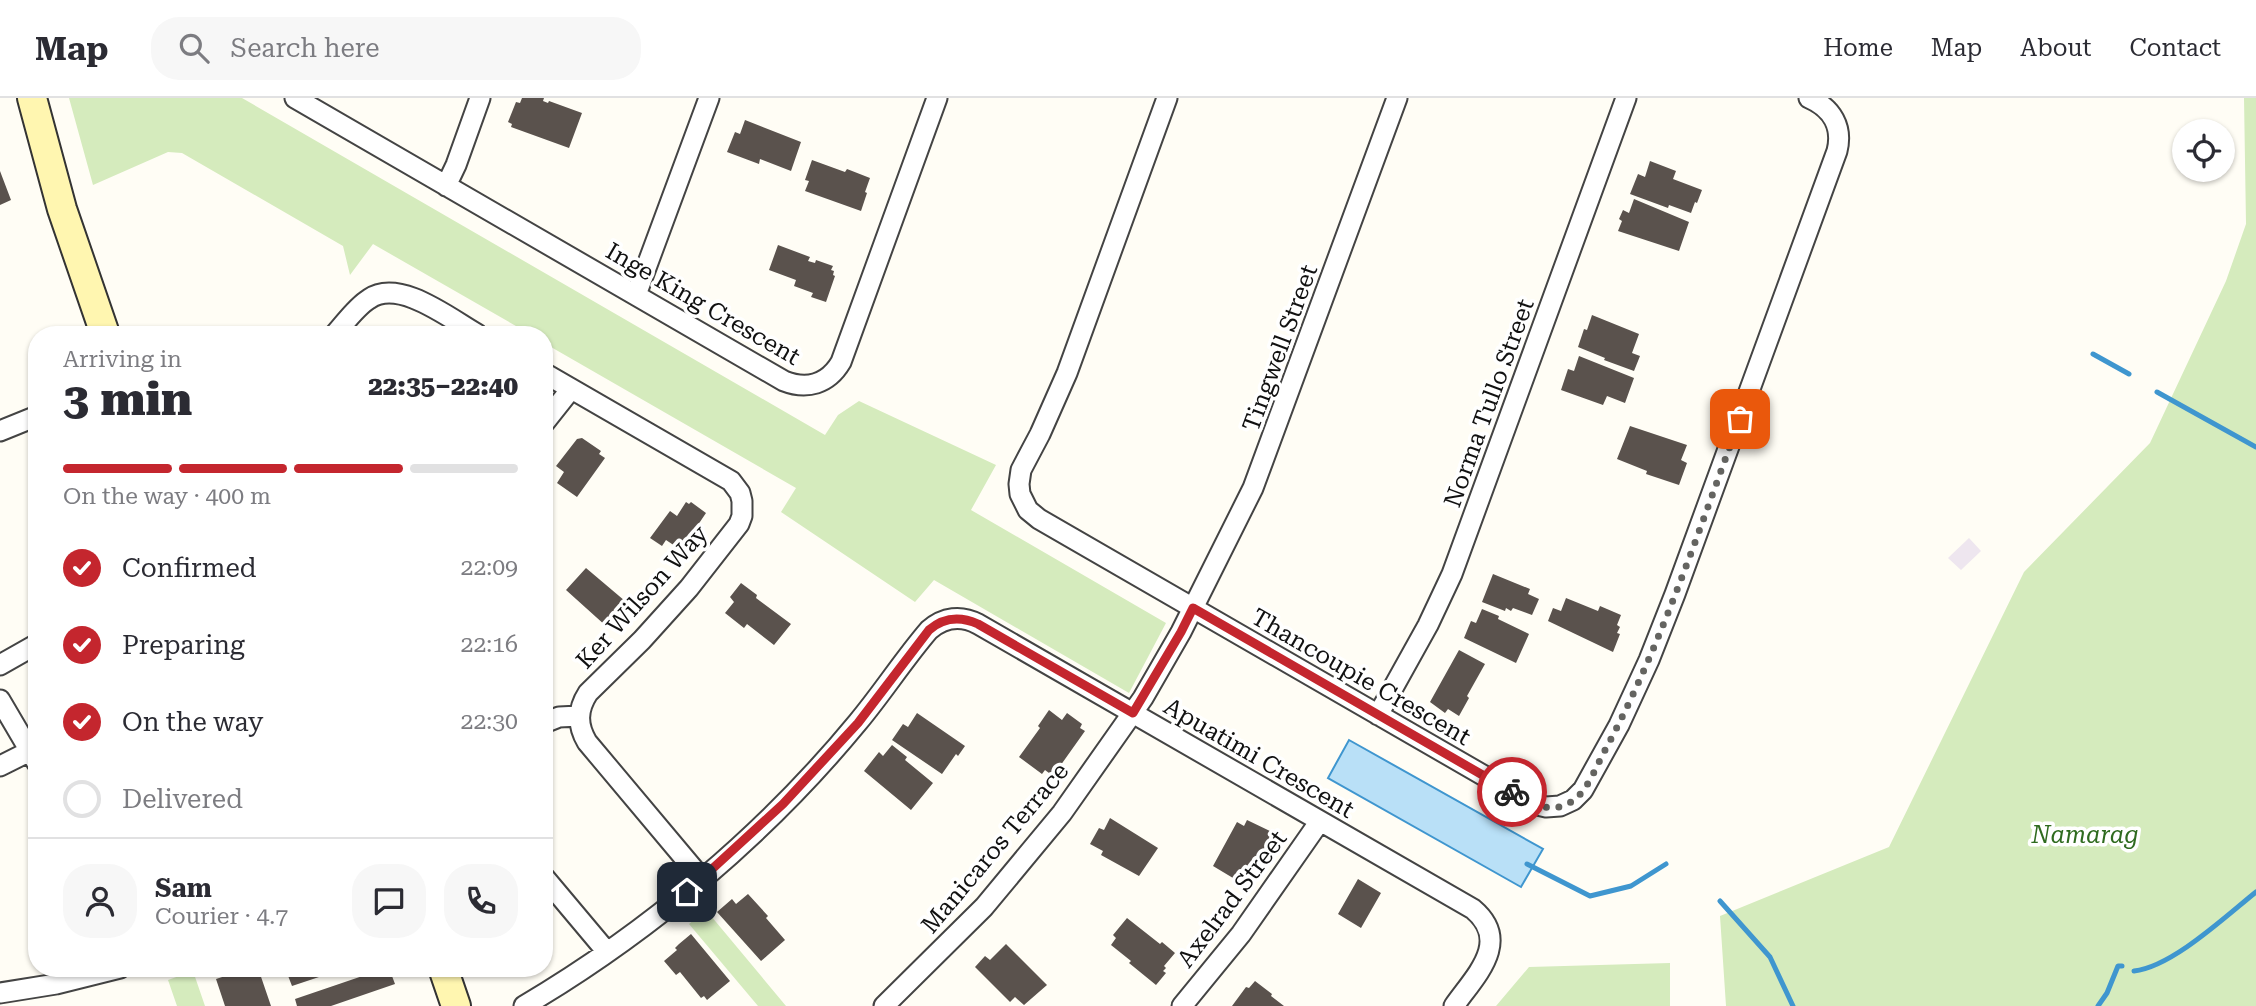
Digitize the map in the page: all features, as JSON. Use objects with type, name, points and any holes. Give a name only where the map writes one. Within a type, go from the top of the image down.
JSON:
[{"type":"street","points":[[32,98],[62,209],[102,326]]},
{"type":"street","name":"Inge King Crescent","points":[[295,98],[787,382],[804,386],[825,380],[841,362],[937,98]]},
{"type":"street","points":[[446,186],[480,98]]},
{"type":"street","points":[[636,295],[709,98]]},
{"type":"street","name":"Thancoupie Crescent","points":[[1167,98],[1067,373],[1021,470],[1019,487],[1026,507],[1036,517],[1378,715],[1539,806],[1550,808],[1564,805],[1583,790],[1619,725],[1662,628],[1836,151],[1839,134],[1833,117],[1824,106],[1809,98]]},
{"type":"street","name":"Tingwell Street","points":[[1133,713],[1181,632],[1254,488],[1396,98]]},
{"type":"street","name":"Norma Tullo Street","points":[[1378,715],[1452,574],[1626,98]]},
{"type":"street","points":[[343,326],[368,299],[381,293],[392,292],[409,295],[463,326]]},
{"type":"street","name":"Ker Wilson Way","points":[[553,378],[731,481],[740,493],[743,508],[739,524],[689,588],[642,640],[588,693],[582,702],[579,716]]},
{"type":"street","points":[[553,411],[571,388]]},
{"type":"street","points":[[2,424],[28,418]]},
{"type":"street","name":"Apuatimi Crescent","points":[[524,1006],[607,952],[702,879],[783,804],[858,723],[927,633],[947,620],[962,618],[978,624],[1473,909],[1483,919],[1490,939],[1487,959],[1454,1006]]},
{"type":"street","points":[[0,665],[28,649]]},
{"type":"street","points":[[0,700],[28,748]]},
{"type":"street","name":"Manicaros Terrace","points":[[884,1006],[984,906],[1062,813],[1133,713]]},
{"type":"street","points":[[553,719],[579,716],[581,730],[587,742],[702,879]]},
{"type":"street","points":[[0,766],[28,758]]},
{"type":"street","name":"Axelrad Street","points":[[1182,1006],[1241,934],[1320,821]]},
{"type":"street","points":[[553,888],[607,952]]},
{"type":"street","points":[[0,993],[84,977]]},
{"type":"street","points":[[446,977],[456,1006]]},
{"type":"shaded area","points":[[1969,538],[1981,551],[1961,570],[1948,558]]},
{"type":"green space","points":[[69,98],[242,98],[825,435],[838,415],[859,401],[996,465],[971,510],[1166,623],[1129,693],[934,580],[915,602],[781,512],[796,488],[553,348],[553,326],[516,326],[373,244],[350,275],[343,246],[182,153],[168,152],[93,185]]},
{"type":"green space","name":"Namarag","points":[[2244,98],[2256,98],[2256,1006],[1726,1006],[1720,916],[1889,847],[2024,572],[2150,443],[2226,281],[2246,224]]},
{"type":"green space","points":[[706,910],[786,1006],[758,1006],[689,924]]},
{"type":"green space","points":[[1670,963],[1670,1006],[1496,1006],[1529,967]]},
{"type":"green space","points":[[195,977],[205,1006],[177,1006],[168,980]]},
{"type":"water","points":[[1349,740],[1543,849],[1521,887],[1328,778]]},
{"type":"building","points":[[522,98],[544,98],[543,101],[548,103],[549,101],[582,113],[569,148],[511,127],[512,124],[508,122],[516,102],[520,103]]},
{"type":"building","points":[[745,120],[801,142],[791,171],[760,159],[759,164],[727,152],[735,132],[740,134]]},
{"type":"building","points":[[812,160],[870,178],[861,211],[805,191],[809,181],[805,180]]},
{"type":"building","points":[[1650,161],[1676,171],[1673,179],[1702,190],[1691,213],[1630,194],[1638,174],[1645,177]]},
{"type":"building","points":[[0,171],[11,200],[0,205]]},
{"type":"building","points":[[1634,199],[1689,222],[1679,251],[1618,231],[1623,210],[1629,213]]},
{"type":"building","points":[[778,245],[810,257],[808,261],[815,263],[816,260],[833,266],[831,270],[835,276],[826,302],[811,297],[813,293],[794,286],[796,280],[769,270]]},
{"type":"building","points":[[1592,315],[1639,334],[1632,353],[1640,356],[1634,371],[1578,347]]},
{"type":"building","points":[[1579,356],[1634,378],[1625,403],[1607,396],[1603,405],[1561,390],[1568,369],[1574,371]]},
{"type":"building","points":[[1630,426],[1687,445],[1681,460],[1687,463],[1679,485],[1646,474],[1647,471],[1617,459]]},
{"type":"building","points":[[582,438],[601,451],[599,454],[605,458],[577,497],[557,483],[564,472],[556,466],[577,439]]},
{"type":"building","points":[[686,502],[691,502],[706,513],[681,550],[666,540],[662,546],[650,538],[670,511],[677,516]]},
{"type":"building","points":[[586,568],[625,601],[606,626],[566,590]]},
{"type":"building","points":[[1493,574],[1530,589],[1528,594],[1539,599],[1532,615],[1513,608],[1511,611],[1506,608],[1505,611],[1482,602]]},
{"type":"building","points":[[741,583],[791,624],[774,645],[747,624],[744,628],[725,613],[734,602],[730,597]]},
{"type":"building","points":[[1566,598],[1598,611],[1600,606],[1621,615],[1617,625],[1620,627],[1617,633],[1620,634],[1613,652],[1548,621],[1553,608],[1561,611]]},
{"type":"building","points":[[1482,609],[1529,634],[1516,663],[1464,638],[1471,621],[1476,623]]},
{"type":"building","points":[[1459,650],[1485,664],[1459,716],[1448,709],[1445,713],[1430,702]]},
{"type":"building","points":[[1049,710],[1062,720],[1067,713],[1082,724],[1080,728],[1085,731],[1053,776],[1045,770],[1042,774],[1019,757]]},
{"type":"building","points":[[917,713],[965,746],[942,774],[892,740],[903,724],[908,727]]},
{"type":"building","points":[[892,745],[907,757],[905,760],[933,783],[911,810],[864,771],[879,752],[883,756]]},
{"type":"building","points":[[1110,818],[1158,848],[1139,876],[1101,855],[1103,851],[1090,844],[1099,828],[1104,830]]},
{"type":"building","points":[[1247,820],[1276,834],[1243,884],[1213,866],[1237,822],[1244,826]]},
{"type":"building","points":[[1358,879],[1381,893],[1361,928],[1338,914]]},
{"type":"building","points":[[748,894],[785,940],[761,961],[717,912],[732,899],[736,904]]},
{"type":"building","points":[[1127,918],[1175,953],[1164,966],[1166,968],[1163,971],[1166,973],[1156,985],[1111,945],[1116,938],[1113,935]]},
{"type":"building","points":[[691,934],[730,981],[707,1000],[704,996],[701,998],[680,972],[676,975],[664,961]]},
{"type":"building","points":[[1006,944],[1047,985],[1024,1005],[1015,997],[1010,1002],[975,967],[985,956],[990,960]]},
{"type":"building","points":[[261,977],[271,1006],[225,1006],[216,979]]},
{"type":"building","points":[[288,977],[319,977],[292,986]]},
{"type":"building","points":[[360,977],[392,977],[395,984],[331,1006],[297,1006],[295,999]]},
{"type":"building","points":[[1255,981],[1284,1006],[1232,1006],[1246,987],[1249,988]]},
{"type":"waterway","points":[[2093,354],[2129,374]]},
{"type":"waterway","points":[[2157,392],[2256,447]]},
{"type":"waterway","points":[[1527,864],[1590,896],[1631,886],[1666,864]]},
{"type":"waterway","points":[[2134,971],[2149,967],[2181,951],[2256,892]]},
{"type":"waterway","points":[[1720,901],[1770,957],[1793,1006]]},
{"type":"waterway","points":[[2098,1006],[2107,993],[2118,966],[2122,966]]},
{"type":"way so far","points":[[1512,792],[1532,804],[1553,807],[1573,800],[1585,787],[1619,725],[1649,660],[1740,419]]},
{"type":"route","points":[[687,892],[783,804],[858,723],[929,630],[941,622],[955,618],[978,624],[1133,713],[1193,608],[1512,792]]}]
